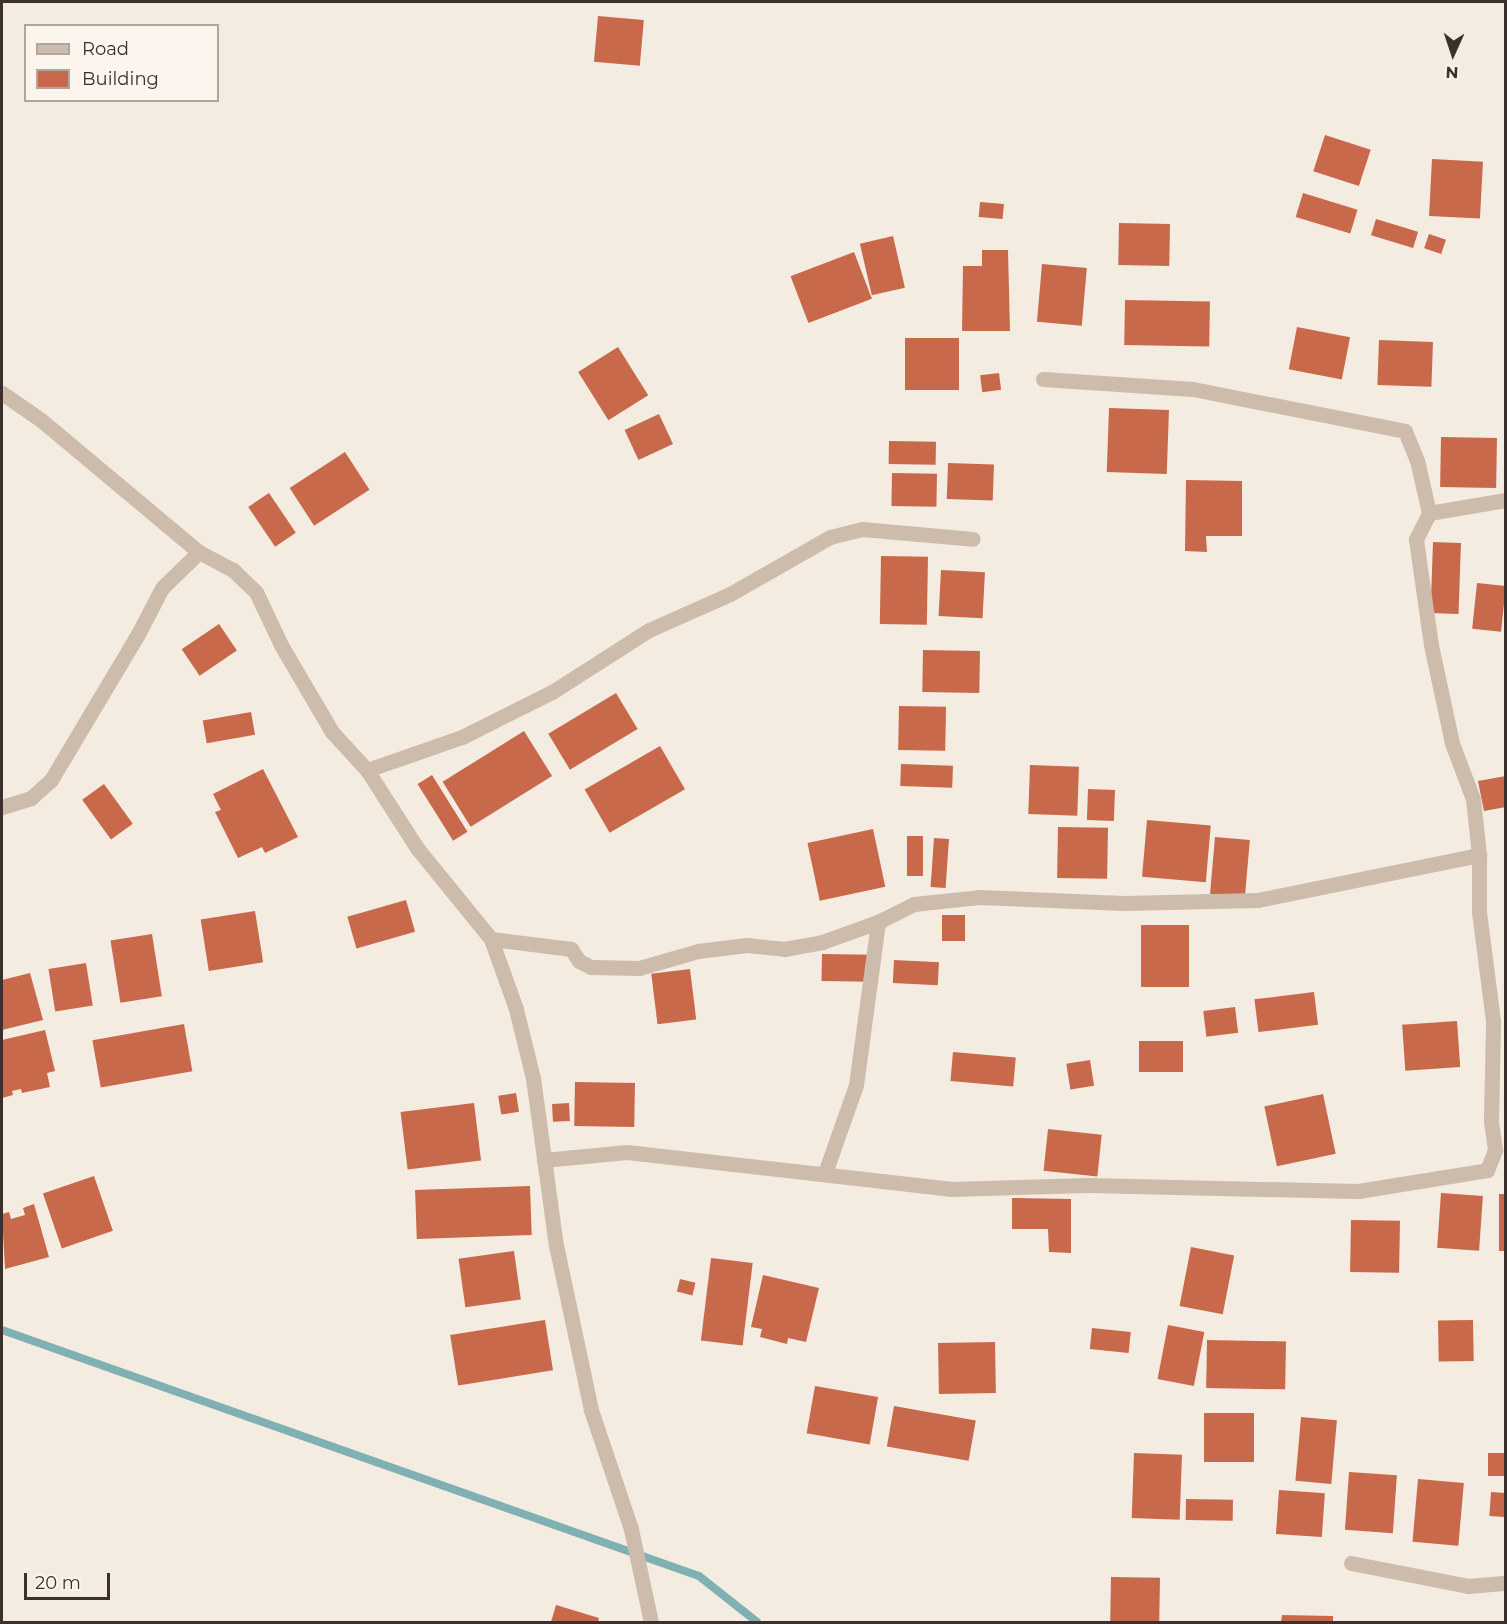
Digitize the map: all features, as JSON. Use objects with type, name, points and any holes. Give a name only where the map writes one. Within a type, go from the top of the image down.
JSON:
[{"type":"street","points":[[544,1160],[627,1152],[951,1189],[1112,1186],[1358,1191],[1487,1170],[1495,1150],[1491,1120],[1493,1021],[1479,912],[1479,855],[1473,799],[1452,743],[1431,645],[1416,539],[1429,513],[1417,460],[1405,431],[1192,389],[1043,379]]},
{"type":"street","points":[[2,393],[41,420],[199,552],[233,570],[256,592],[281,645],[332,732],[367,770],[417,848],[491,939],[516,1009],[533,1078],[555,1245],[580,1365],[591,1410],[631,1529],[651,1623]]},
{"type":"street","points":[[1429,513],[1506,500]]},
{"type":"street","points":[[367,770],[462,737],[552,692],[649,630],[730,594],[830,537],[862,529],[973,539]]},
{"type":"street","points":[[2,807],[31,798],[51,780],[125,657],[162,588],[199,552]]},
{"type":"street","points":[[491,939],[571,949],[579,961],[591,967],[639,969],[698,951],[747,945],[784,949],[822,942],[878,922],[914,904],[979,897],[1123,903],[1258,900],[1479,855]]},
{"type":"street","points":[[825,1173],[856,1085],[878,922]]},
{"type":"street","points":[[1351,1563],[1468,1586],[1506,1583]]},
{"type":"building","points":[[598,16],[644,20],[640,66],[594,62]]},
{"type":"building","points":[[1325,135],[1371,150],[1359,186],[1313,171]]},
{"type":"building","points":[[1432,159],[1483,162],[1480,219],[1429,216]]},
{"type":"building","points":[[1303,193],[1358,210],[1350,234],[1296,217]]},
{"type":"building","points":[[980,202],[1004,204],[1003,219],[979,217]]},
{"type":"building","points":[[1376,219],[1418,232],[1413,248],[1371,235]]},
{"type":"building","points":[[1119,223],[1170,224],[1169,266],[1118,265]]},
{"type":"building","points":[[1429,234],[1446,240],[1441,254],[1424,248]]},
{"type":"building","points":[[893,236],[905,288],[872,295],[860,244]]},
{"type":"building","points":[[982,250],[1008,250],[1010,331],[962,331],[963,266],[982,266]]},
{"type":"building","points":[[854,252],[872,299],[808,323],[791,276]]},
{"type":"building","points":[[1042,264],[1087,268],[1082,326],[1037,322]]},
{"type":"building","points":[[1125,300],[1210,301],[1209,346],[1124,345]]},
{"type":"building","points":[[1297,327],[1350,337],[1342,380],[1289,369]]},
{"type":"building","points":[[905,338],[959,338],[959,390],[905,390]]},
{"type":"building","points":[[1379,340],[1433,342],[1431,387],[1377,385]]},
{"type":"building","points":[[618,347],[648,395],[608,420],[578,372]]},
{"type":"building","points":[[999,373],[1001,390],[982,392],[980,375]]},
{"type":"building","points":[[1109,408],[1169,410],[1167,474],[1107,472]]},
{"type":"building","points":[[659,414],[673,444],[639,460],[625,430]]},
{"type":"building","points":[[1441,437],[1497,438],[1496,488],[1440,487]]},
{"type":"building","points":[[889,441],[936,442],[936,465],[889,464]]},
{"type":"building","points":[[345,452],[370,490],[314,526],[290,488]]},
{"type":"building","points":[[948,463],[994,465],[993,501],[947,499]]},
{"type":"building","points":[[892,473],[937,474],[936,507],[891,506]]},
{"type":"building","points":[[1186,480],[1242,481],[1242,536],[1206,536],[1207,552],[1185,551]]},
{"type":"building","points":[[269,493],[296,533],[275,547],[248,507]]},
{"type":"building","points":[[1433,542],[1461,543],[1459,614],[1431,613]]},
{"type":"building","points":[[881,556],[928,557],[927,625],[880,624]]},
{"type":"building","points":[[941,570],[985,572],[983,618],[939,616]]},
{"type":"building","points":[[1477,583],[1506,586],[1501,632],[1472,629]]},
{"type":"building","points":[[219,624],[237,651],[200,676],[182,649]]},
{"type":"building","points":[[923,650],[980,651],[979,693],[922,692]]},
{"type":"building","points":[[616,693],[638,729],[570,770],[548,734]]},
{"type":"building","points":[[899,706],[946,707],[945,751],[898,750]]},
{"type":"building","points":[[251,712],[255,735],[207,743],[203,721]]},
{"type":"building","points":[[524,731],[552,776],[471,827],[443,782]]},
{"type":"building","points":[[660,746],[685,789],[610,833],[585,790]]},
{"type":"building","points":[[901,764],[953,766],[952,788],[900,786]]},
{"type":"building","points":[[1030,765],[1079,767],[1077,816],[1028,814]]},
{"type":"building","points":[[263,769],[298,837],[265,853],[262,847],[238,858],[215,812],[221,810],[213,794]]},
{"type":"building","points":[[432,775],[468,832],[453,841],[418,784]]},
{"type":"building","points":[[1506,776],[1506,807],[1484,811],[1478,781]]},
{"type":"building","points":[[104,784],[133,824],[111,840],[82,800]]},
{"type":"building","points":[[1088,789],[1115,790],[1114,821],[1087,820]]},
{"type":"building","points":[[1147,820],[1211,826],[1206,882],[1142,877]]},
{"type":"building","points":[[1058,827],[1108,828],[1107,879],[1057,878]]},
{"type":"building","points":[[873,829],[885,887],[820,901],[807,843]]},
{"type":"building","points":[[907,836],[923,836],[923,876],[907,876]]},
{"type":"building","points":[[1215,837],[1250,840],[1245,897],[1210,894]]},
{"type":"building","points":[[934,838],[949,839],[946,888],[931,887]]},
{"type":"building","points":[[406,900],[415,932],[356,949],[347,917]]},
{"type":"building","points":[[255,911],[263,962],[209,971],[201,920]]},
{"type":"building","points":[[942,915],[965,915],[965,941],[942,941]]},
{"type":"building","points":[[1141,925],[1189,925],[1189,987],[1141,987]]},
{"type":"building","points":[[152,934],[162,996],[120,1003],[111,941]]},
{"type":"building","points":[[822,954],[872,955],[872,982],[822,981]]},
{"type":"building","points":[[894,960],[939,962],[938,985],[893,983]]},
{"type":"building","points":[[86,963],[93,1005],[55,1011],[48,969]]},
{"type":"building","points":[[690,969],[696,1020],[658,1024],[651,974]]},
{"type":"building","points":[[30,973],[43,1020],[2,1030],[2,980]]},
{"type":"building","points":[[1314,992],[1318,1025],[1258,1032],[1254,999]]},
{"type":"building","points":[[1235,1007],[1238,1033],[1206,1037],[1203,1011]]},
{"type":"building","points":[[1457,1021],[1460,1067],[1405,1071],[1402,1025]]},
{"type":"building","points":[[184,1024],[192,1071],[101,1087],[92,1040]]},
{"type":"building","points":[[45,1030],[55,1071],[47,1073],[50,1087],[22,1093],[21,1089],[12,1091],[13,1095],[2,1098],[2,1040]]},
{"type":"building","points":[[1139,1041],[1183,1041],[1183,1072],[1139,1072]]},
{"type":"building","points":[[953,1052],[1016,1057],[1013,1086],[950,1081]]},
{"type":"building","points":[[1090,1060],[1094,1086],[1070,1089],[1066,1064]]},
{"type":"building","points":[[575,1082],[635,1083],[634,1127],[574,1126]]},
{"type":"building","points":[[516,1093],[519,1112],[501,1115],[498,1096]]},
{"type":"building","points":[[1323,1094],[1336,1154],[1277,1166],[1264,1106]]},
{"type":"building","points":[[474,1103],[481,1161],[408,1170],[401,1112]]},
{"type":"building","points":[[569,1103],[570,1121],[553,1122],[552,1104]]},
{"type":"building","points":[[1048,1129],[1102,1135],[1097,1176],[1044,1171]]},
{"type":"building","points":[[94,1176],[113,1231],[62,1248],[43,1194]]},
{"type":"building","points":[[530,1186],[532,1235],[417,1239],[415,1190]]},
{"type":"building","points":[[1441,1193],[1483,1196],[1479,1251],[1437,1248]]},
{"type":"building","points":[[1499,1194],[1506,1194],[1506,1251],[1499,1251]]},
{"type":"building","points":[[1012,1198],[1071,1199],[1071,1253],[1049,1252],[1048,1229],[1012,1229]]},
{"type":"building","points":[[34,1204],[49,1257],[5,1269],[2,1214],[9,1212],[11,1219],[25,1215],[23,1208]]},
{"type":"building","points":[[1351,1220],[1400,1221],[1399,1273],[1350,1272]]},
{"type":"building","points":[[1191,1247],[1234,1255],[1223,1314],[1180,1306]]},
{"type":"building","points":[[514,1251],[521,1300],[465,1307],[459,1259]]},
{"type":"building","points":[[711,1258],[753,1263],[743,1345],[701,1340]]},
{"type":"building","points":[[763,1275],[819,1288],[806,1342],[788,1338],[787,1344],[760,1337],[762,1329],[751,1327]]},
{"type":"building","points":[[680,1279],[696,1283],[692,1295],[677,1292]]},
{"type":"building","points":[[545,1320],[553,1370],[458,1385],[450,1335]]},
{"type":"building","points":[[1473,1320],[1474,1361],[1439,1362],[1438,1321]]},
{"type":"building","points":[[1168,1325],[1204,1332],[1194,1386],[1158,1379]]},
{"type":"building","points":[[1092,1328],[1131,1332],[1129,1353],[1090,1349]]},
{"type":"building","points":[[1207,1340],[1286,1341],[1285,1389],[1206,1388]]},
{"type":"building","points":[[995,1342],[996,1393],[939,1394],[938,1343]]},
{"type":"building","points":[[815,1386],[878,1397],[870,1444],[807,1433]]},
{"type":"building","points":[[894,1406],[976,1420],[969,1461],[887,1446]]},
{"type":"building","points":[[1204,1413],[1254,1413],[1254,1462],[1204,1462]]},
{"type":"building","points":[[1301,1417],[1337,1420],[1331,1484],[1295,1481]]},
{"type":"building","points":[[1134,1453],[1182,1455],[1180,1520],[1132,1518]]},
{"type":"building","points":[[1488,1453],[1506,1453],[1506,1476],[1488,1476]]},
{"type":"building","points":[[1349,1472],[1397,1475],[1393,1533],[1345,1530]]},
{"type":"building","points":[[1418,1479],[1464,1483],[1458,1546],[1413,1542]]},
{"type":"building","points":[[1279,1490],[1325,1493],[1322,1537],[1276,1534]]},
{"type":"building","points":[[1491,1492],[1506,1493],[1504,1517],[1489,1516]]},
{"type":"building","points":[[1186,1499],[1233,1500],[1233,1521],[1186,1520]]},
{"type":"building","points":[[1111,1577],[1160,1578],[1159,1622],[1110,1622]]},
{"type":"building","points":[[556,1605],[599,1618],[598,1622],[551,1622]]},
{"type":"building","points":[[1282,1615],[1333,1616],[1333,1622],[1281,1622]]},
{"type":"waterway","points":[[2,1330],[699,1576],[757,1622]]}]
